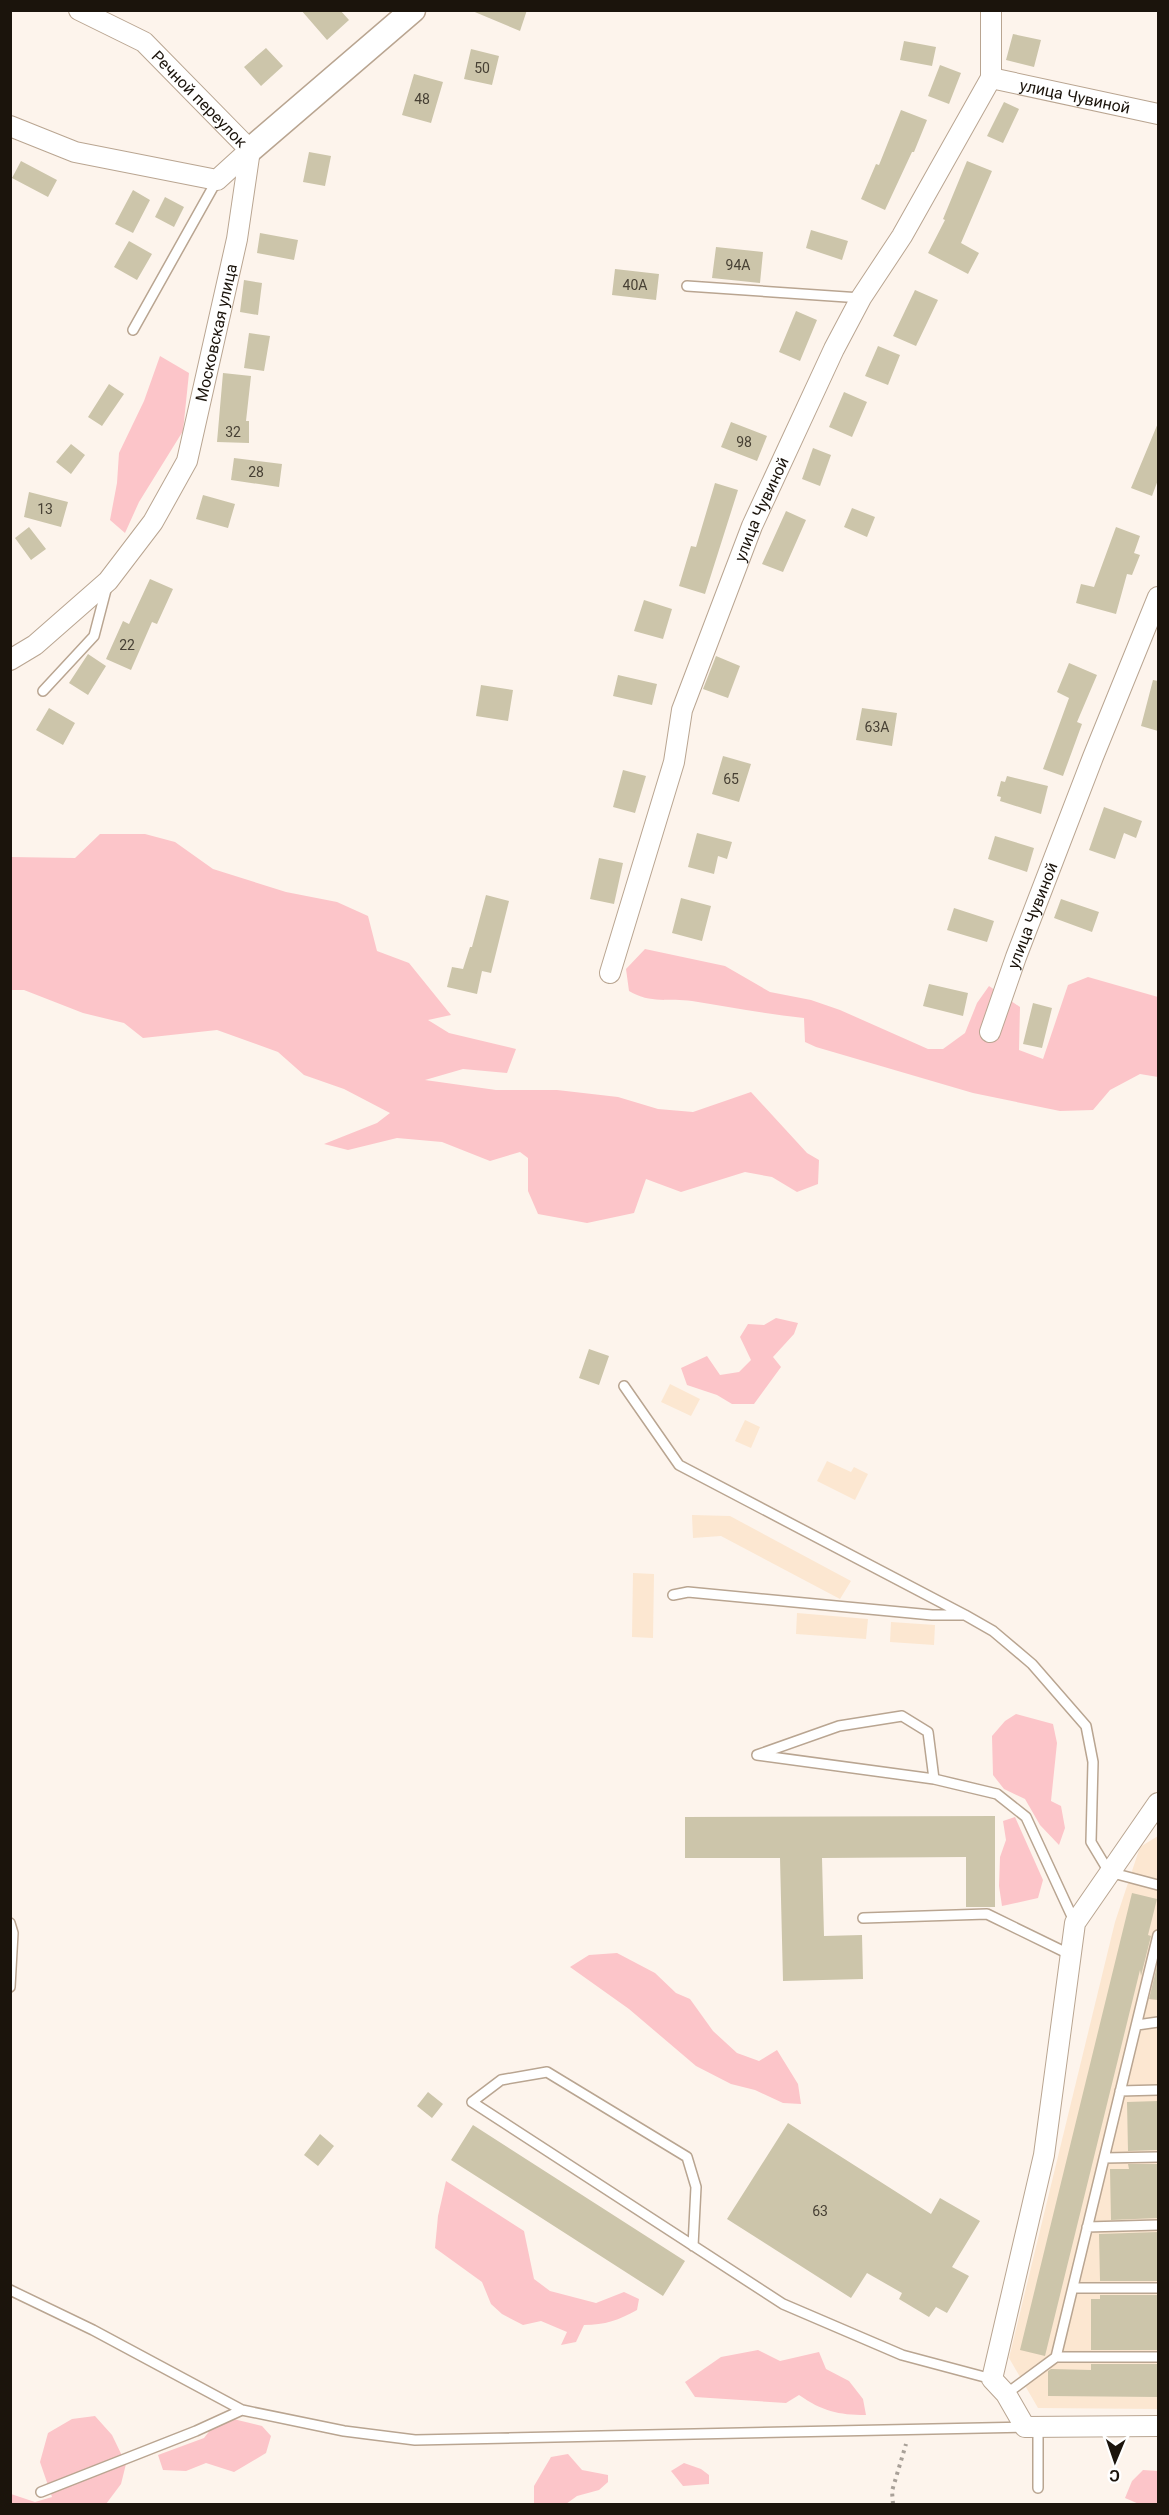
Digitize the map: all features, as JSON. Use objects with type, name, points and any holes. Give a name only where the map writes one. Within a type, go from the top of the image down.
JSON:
[{"type":"street","name":"Речной переулок","points":[[79,10],[144,42],[250,150],[218,180]]},
{"type":"street","points":[[250,150],[413,10]]},
{"type":"street","name":"улица Чувиной","points":[[610,973],[674,762],[682,710],[752,526],[834,349],[861,298],[902,236],[991,78],[991,10]]},
{"type":"street","name":"улица Чувиной","points":[[991,78],[1158,114]]},
{"type":"street","points":[[10,126],[75,152],[218,180]]},
{"type":"street","name":"Московская улица","points":[[10,660],[34,645],[108,581],[153,522],[187,461],[237,239],[250,150]]},
{"type":"street","name":"улица Чувиной","points":[[990,1032],[1016,957],[1093,757],[1158,597]]},
{"type":"street","points":[[1158,1803],[1076,1923],[1044,2155],[992,2379],[1031,2427],[1158,2426]]},
{"type":"lane","points":[[133,330],[218,180]]},
{"type":"lane","points":[[687,286],[861,298]]},
{"type":"lane","points":[[43,691],[94,636],[108,581]]},
{"type":"lane","points":[[624,1386],[679,1465],[966,1615],[993,1631],[1032,1664],[1086,1726],[1093,1762],[1091,1842],[1109,1872],[1158,1885]]},
{"type":"lane","points":[[673,1595],[688,1592],[932,1615],[966,1615]]},
{"type":"lane","points":[[934,1779],[928,1732],[902,1716],[839,1726],[757,1755],[934,1779],[997,1794],[1026,1817],[1076,1923]]},
{"type":"lane","points":[[863,1918],[987,1914],[1071,1955]]},
{"type":"lane","points":[[10,1923],[13,1933],[10,1987]]},
{"type":"lane","points":[[1056,2357],[1158,1935]]},
{"type":"lane","points":[[1137,2025],[1158,2022]]},
{"type":"lane","points":[[693,2246],[696,2187],[687,2157],[547,2072],[501,2080],[472,2102],[693,2246],[783,2304],[902,2355],[992,2379]]},
{"type":"lane","points":[[1120,2091],[1158,2090]]},
{"type":"lane","points":[[1104,2158],[1158,2157]]},
{"type":"lane","points":[[1088,2226],[1158,2225]]},
{"type":"lane","points":[[1073,2288],[1158,2288]]},
{"type":"lane","points":[[10,2290],[93,2330],[242,2410],[344,2431],[415,2440],[1031,2427],[1038,2488]]},
{"type":"lane","points":[[1006,2394],[1056,2357],[1158,2357]]},
{"type":"lane","points":[[41,2492],[196,2431],[242,2410]]},
{"type":"path","points":[[893,2505],[892,2491],[904,2447],[915,2429]]},
{"type":"shaded area","points":[[160,356],[189,373],[183,431],[139,502],[125,533],[110,520],[117,483],[119,453],[144,401]]},
{"type":"shaded area","points":[[100,834],[145,834],[175,842],[213,869],[286,892],[337,902],[368,916],[377,951],[409,963],[451,1015],[428,1020],[449,1033],[516,1049],[507,1073],[463,1069],[425,1080],[496,1090],[557,1090],[618,1097],[658,1109],[693,1112],[751,1092],[807,1153],[819,1160],[818,1184],[797,1192],[772,1177],[745,1172],[681,1192],[646,1179],[634,1213],[587,1223],[538,1214],[528,1191],[528,1158],[520,1152],[490,1161],[442,1142],[397,1138],[348,1150],[324,1144],[377,1123],[390,1113],[344,1089],[304,1075],[278,1052],[217,1030],[143,1038],[124,1023],[83,1013],[24,990],[11,990],[11,857],[75,858]]},
{"type":"shaded area","points":[[645,949],[725,966],[770,992],[811,1000],[840,1010],[928,1049],[943,1049],[965,1033],[977,1003],[989,986],[1020,1007],[1019,1050],[1043,1059],[1068,985],[1088,977],[1158,997],[1158,1077],[1140,1074],[1110,1090],[1093,1110],[1060,1111],[973,1093],[816,1047],[805,1042],[804,1018],[692,1001],[645,998],[637,995],[629,991],[626,969]]},
{"type":"shaded area","points":[[776,1318],[798,1323],[794,1334],[773,1357],[781,1367],[754,1404],[732,1404],[717,1395],[687,1385],[681,1368],[707,1356],[720,1375],[739,1372],[751,1360],[740,1337],[748,1324],[764,1325]]},
{"type":"shaded area","points":[[670,1384],[700,1399],[691,1416],[661,1402]]},
{"type":"shaded area","points":[[745,1420],[760,1427],[751,1448],[735,1441]]},
{"type":"shaded area","points":[[827,1461],[851,1472],[854,1467],[868,1474],[855,1500],[817,1481]]},
{"type":"shaded area","points":[[692,1515],[730,1516],[851,1581],[840,1599],[721,1536],[693,1538]]},
{"type":"shaded area","points":[[633,1573],[654,1574],[653,1638],[632,1637]]},
{"type":"shaded area","points":[[797,1613],[868,1619],[866,1639],[796,1634]]},
{"type":"shaded area","points":[[891,1622],[935,1625],[934,1645],[890,1642]]},
{"type":"shaded area","points":[[1016,1714],[1053,1724],[1057,1743],[1051,1801],[1061,1806],[1065,1828],[1059,1845],[1040,1825],[1025,1799],[1004,1789],[993,1775],[992,1736],[1005,1721]]},
{"type":"shaded area","points":[[1015,1817],[1043,1880],[1038,1898],[1002,1906],[999,1886],[1000,1857],[1006,1840],[1003,1821]]},
{"type":"shaded area","points":[[1158,1836],[1158,2409],[1038,2408],[1009,2358],[1115,1922],[1140,1847]]},
{"type":"shaded area","points":[[617,1953],[655,1973],[676,1993],[690,1999],[713,2031],[737,2053],[759,2061],[777,2050],[798,2084],[801,2104],[783,2103],[755,2090],[731,2084],[696,2066],[629,2009],[570,1967],[589,1955]]},
{"type":"shaded area","points":[[446,2181],[524,2231],[534,2279],[550,2291],[596,2303],[624,2292],[639,2299],[637,2310],[612,2321],[584,2325],[576,2342],[561,2345],[567,2332],[541,2321],[523,2325],[502,2314],[491,2304],[482,2282],[435,2248],[438,2216]]},
{"type":"shaded area","points":[[758,2350],[780,2361],[819,2352],[826,2369],[849,2381],[863,2399],[866,2415],[831,2411],[799,2395],[786,2403],[695,2397],[685,2382],[721,2357]]},
{"type":"shaded area","points":[[95,2416],[112,2435],[126,2464],[121,2484],[106,2504],[11,2504],[11,2494],[35,2502],[52,2497],[40,2462],[48,2433],[72,2419]]},
{"type":"shaded area","points":[[221,2416],[262,2426],[271,2436],[266,2453],[234,2472],[206,2463],[186,2471],[163,2470],[158,2455],[204,2438]]},
{"type":"shaded area","points":[[568,2454],[582,2470],[608,2475],[608,2482],[599,2490],[577,2496],[566,2504],[534,2504],[534,2486],[551,2457]]},
{"type":"shaded area","points":[[684,2463],[701,2469],[709,2475],[709,2484],[683,2486],[671,2471]]},
{"type":"shaded area","points":[[1143,2470],[1158,2471],[1158,2504],[1139,2504],[1125,2498],[1132,2481]]},
{"type":"building","points":[[301,10],[340,10],[349,20],[327,40]]},
{"type":"building","points":[[470,10],[527,10],[520,31]]},
{"type":"building","points":[[1013,34],[1041,40],[1034,67],[1006,60]]},
{"type":"building","points":[[904,41],[936,47],[932,66],[900,60]]},
{"type":"building","points":[[266,48],[283,66],[261,86],[244,67]]},
{"type":"building","points":[[471,49],[499,56],[492,85],[464,79]]},
{"type":"building","points":[[940,65],[961,73],[949,104],[928,96]]},
{"type":"building","points":[[414,74],[443,82],[431,123],[402,115]]},
{"type":"building","points":[[1004,102],[1019,109],[1003,143],[987,136]]},
{"type":"building","points":[[901,110],[927,120],[885,210],[861,199],[876,164],[879,165]]},
{"type":"building","points":[[309,152],[331,156],[325,186],[303,182]]},
{"type":"building","points":[[21,161],[57,180],[48,197],[12,178]]},
{"type":"building","points":[[967,161],[992,171],[961,243],[979,253],[968,274],[928,253],[945,220],[943,219]]},
{"type":"building","points":[[133,190],[150,200],[133,233],[115,224]]},
{"type":"building","points":[[165,197],[184,207],[174,227],[155,217]]},
{"type":"building","points":[[811,230],[848,241],[842,260],[806,248]]},
{"type":"building","points":[[260,233],[298,240],[294,260],[257,253]]},
{"type":"building","points":[[129,241],[152,254],[137,280],[114,267]]},
{"type":"building","points":[[716,247],[763,252],[760,283],[712,278]]},
{"type":"building","points":[[615,269],[659,274],[656,300],[612,295]]},
{"type":"building","points":[[244,280],[262,283],[258,315],[240,312]]},
{"type":"building","points":[[915,290],[938,300],[916,346],[893,336]]},
{"type":"building","points":[[796,311],[817,320],[800,361],[779,352]]},
{"type":"building","points":[[249,333],[270,336],[264,371],[244,368]]},
{"type":"building","points":[[878,346],[900,355],[888,385],[865,376]]},
{"type":"building","points":[[223,373],[251,376],[246,421],[249,421],[249,443],[217,442]]},
{"type":"building","points":[[109,384],[124,394],[102,426],[88,417]]},
{"type":"building","points":[[844,392],[867,402],[852,437],[829,427]]},
{"type":"building","points":[[731,422],[767,436],[757,461],[721,447]]},
{"type":"building","points":[[1158,423],[1158,480],[1152,496],[1131,488]]},
{"type":"building","points":[[71,444],[85,455],[71,474],[56,462]]},
{"type":"building","points":[[813,448],[831,455],[820,486],[802,479]]},
{"type":"building","points":[[234,458],[282,464],[279,487],[231,480]]},
{"type":"building","points":[[715,483],[738,490],[705,594],[679,586],[691,546],[696,547]]},
{"type":"building","points":[[29,492],[68,502],[61,527],[24,517]]},
{"type":"building","points":[[203,495],[235,504],[228,528],[196,519]]},
{"type":"building","points":[[852,508],[875,517],[867,537],[844,527]]},
{"type":"building","points":[[786,511],[806,520],[783,572],[762,564]]},
{"type":"building","points":[[29,527],[46,549],[31,560],[15,538]]},
{"type":"building","points":[[1116,527],[1140,536],[1134,553],[1140,555],[1132,575],[1127,574],[1116,614],[1076,603],[1081,584],[1094,587]]},
{"type":"building","points":[[150,579],[173,589],[157,624],[152,622],[131,670],[106,659],[123,621],[129,624]]},
{"type":"building","points":[[644,600],[672,609],[663,639],[634,631]]},
{"type":"building","points":[[88,654],[106,666],[88,695],[69,683]]},
{"type":"building","points":[[716,656],[740,666],[728,698],[703,689]]},
{"type":"building","points":[[1069,663],[1097,675],[1077,722],[1082,724],[1063,776],[1043,769],[1069,698],[1057,692]]},
{"type":"building","points":[[618,675],[657,684],[652,705],[613,696]]},
{"type":"building","points":[[1153,680],[1158,681],[1158,731],[1141,726]]},
{"type":"building","points":[[481,685],[513,690],[508,721],[476,716]]},
{"type":"building","points":[[49,708],[75,723],[63,745],[36,730]]},
{"type":"building","points":[[862,708],[897,713],[892,746],[856,740]]},
{"type":"building","points":[[723,756],[751,764],[739,802],[712,794]]},
{"type":"building","points":[[623,770],[646,776],[635,813],[613,807]]},
{"type":"building","points":[[1007,776],[1048,786],[1041,814],[1000,801],[1001,797],[997,796],[1001,781],[1005,782]]},
{"type":"building","points":[[1104,807],[1142,821],[1136,838],[1124,833],[1115,859],[1089,850]]},
{"type":"building","points":[[697,833],[732,842],[727,859],[718,856],[714,874],[688,867]]},
{"type":"building","points":[[995,836],[1034,848],[1027,872],[988,859]]},
{"type":"building","points":[[599,858],[623,863],[614,904],[590,899]]},
{"type":"building","points":[[486,895],[509,901],[491,973],[482,971],[477,994],[447,987],[452,967],[463,969],[470,947],[472,947]]},
{"type":"building","points":[[681,898],[711,906],[702,941],[672,933]]},
{"type":"building","points":[[1061,899],[1099,912],[1092,932],[1054,918]]},
{"type":"building","points":[[954,908],[994,921],[987,942],[947,930]]},
{"type":"building","points":[[929,984],[968,993],[963,1016],[923,1006]]},
{"type":"building","points":[[1033,1003],[1052,1008],[1042,1048],[1023,1044]]},
{"type":"building","points":[[589,1349],[609,1356],[599,1385],[579,1378]]},
{"type":"building","points":[[995,1816],[995,1907],[966,1907],[966,1857],[822,1858],[824,1936],[862,1935],[863,1979],[783,1981],[780,1858],[685,1858],[685,1817]]},
{"type":"building","points":[[1132,1893],[1157,1899],[1148,1935],[1151,1936],[1141,1976],[1140,1970],[1045,2356],[1020,2350]]},
{"type":"building","points":[[1158,1962],[1158,2000],[1149,1999]]},
{"type":"building","points":[[428,2092],[443,2104],[432,2118],[417,2106]]},
{"type":"building","points":[[1158,2101],[1158,2150],[1128,2151],[1127,2102]]},
{"type":"building","points":[[788,2123],[931,2214],[940,2198],[980,2221],[952,2267],[969,2276],[947,2313],[936,2307],[929,2317],[899,2299],[902,2293],[867,2273],[851,2298],[727,2219]]},
{"type":"building","points":[[473,2125],[685,2261],[663,2296],[451,2160]]},
{"type":"building","points":[[320,2134],[334,2146],[318,2166],[304,2155]]},
{"type":"building","points":[[1128,2164],[1158,2164],[1158,2218],[1111,2220],[1110,2169],[1129,2169]]},
{"type":"building","points":[[1158,2232],[1158,2281],[1100,2281],[1099,2234]]},
{"type":"building","points":[[1100,2295],[1158,2295],[1158,2350],[1091,2350],[1091,2299],[1100,2299]]},
{"type":"building","points":[[1091,2364],[1158,2364],[1158,2397],[1048,2396],[1048,2371],[1051,2369],[1091,2370]]}]
